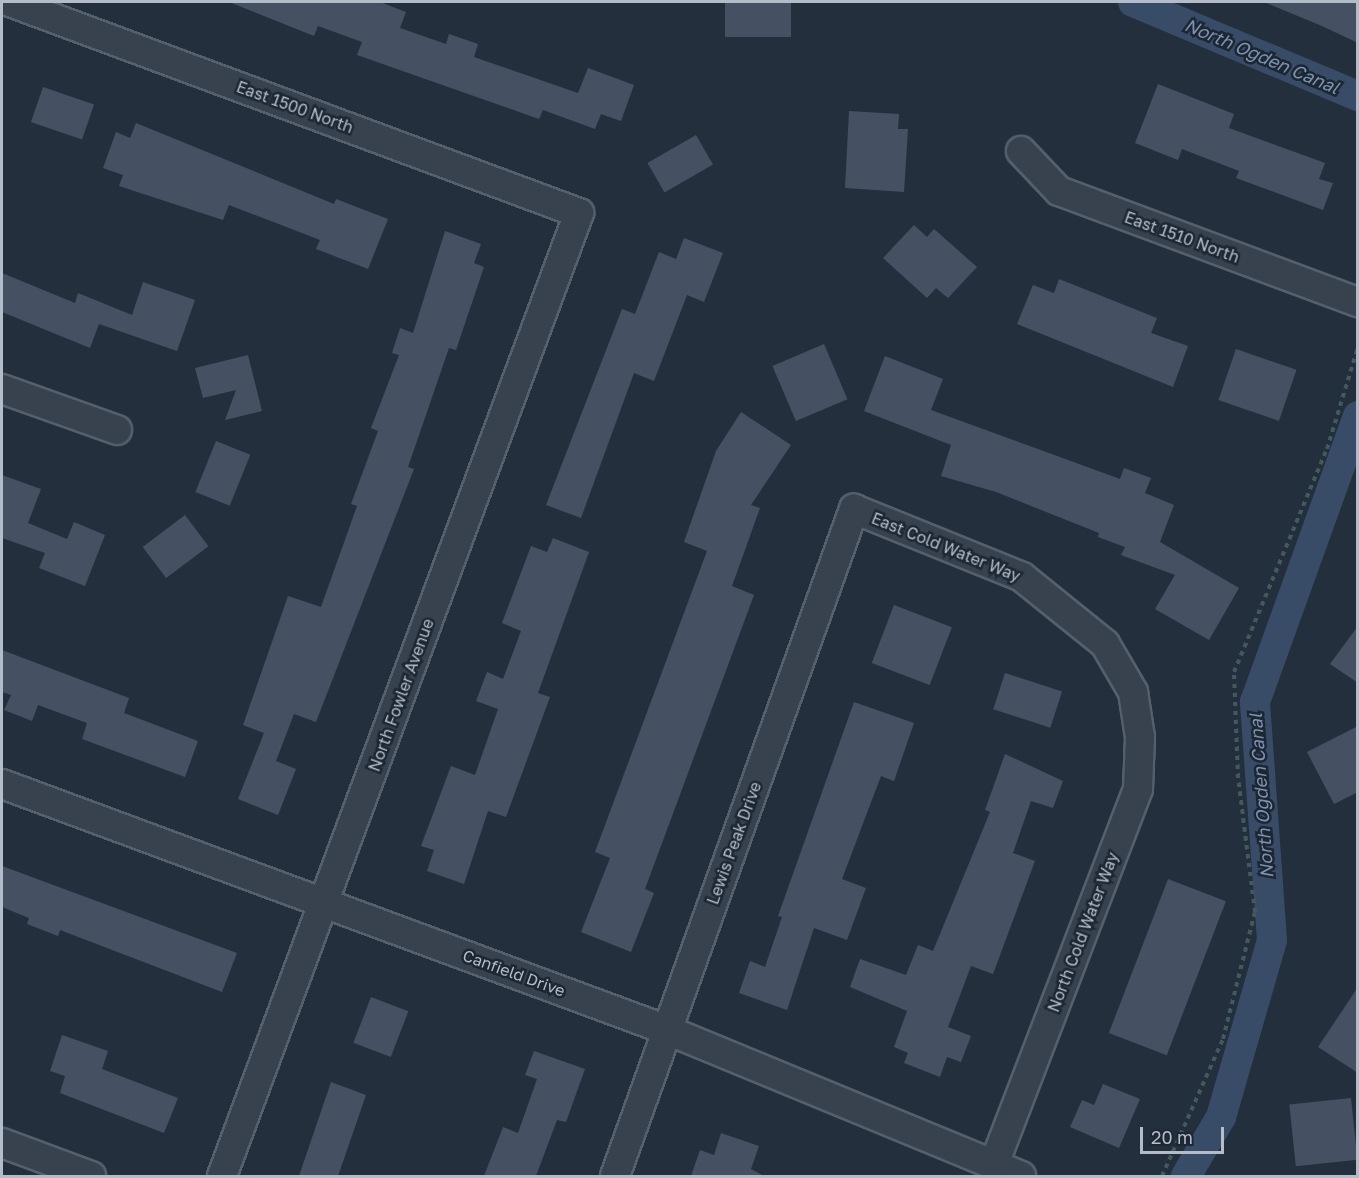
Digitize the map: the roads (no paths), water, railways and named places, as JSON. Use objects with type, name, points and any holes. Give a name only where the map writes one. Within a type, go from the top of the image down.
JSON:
[{"type":"street","name":"East 1500 North","points":[[10,2],[579,213]]},
{"type":"street","name":"East 1510 North","points":[[1021,150],[1059,191],[1358,302]]},
{"type":"street","name":"North Fowler Avenue","points":[[222,1176],[579,213]]},
{"type":"street","points":[[2,389],[117,430]]},
{"type":"street","name":"East Cold Water Way","points":[[854,509],[1022,577],[1106,644],[1133,692]]},
{"type":"street","name":"Lewis Peak Drive","points":[[615,1176],[854,509]]},
{"type":"street","name":"North Cold Water Way","points":[[994,1165],[1138,789],[1140,737],[1133,692]]},
{"type":"street","name":"Canfield Drive","points":[[2,784],[667,1030],[1021,1176]]},
{"type":"street","points":[[2,1143],[91,1176]]},
{"type":"waterway","name":"North Ogden Canal","points":[[1133,2],[1358,96]]},
{"type":"waterway","name":"North Ogden Canal","points":[[1186,1176],[1221,1117],[1272,940],[1255,702],[1358,416]]}]
